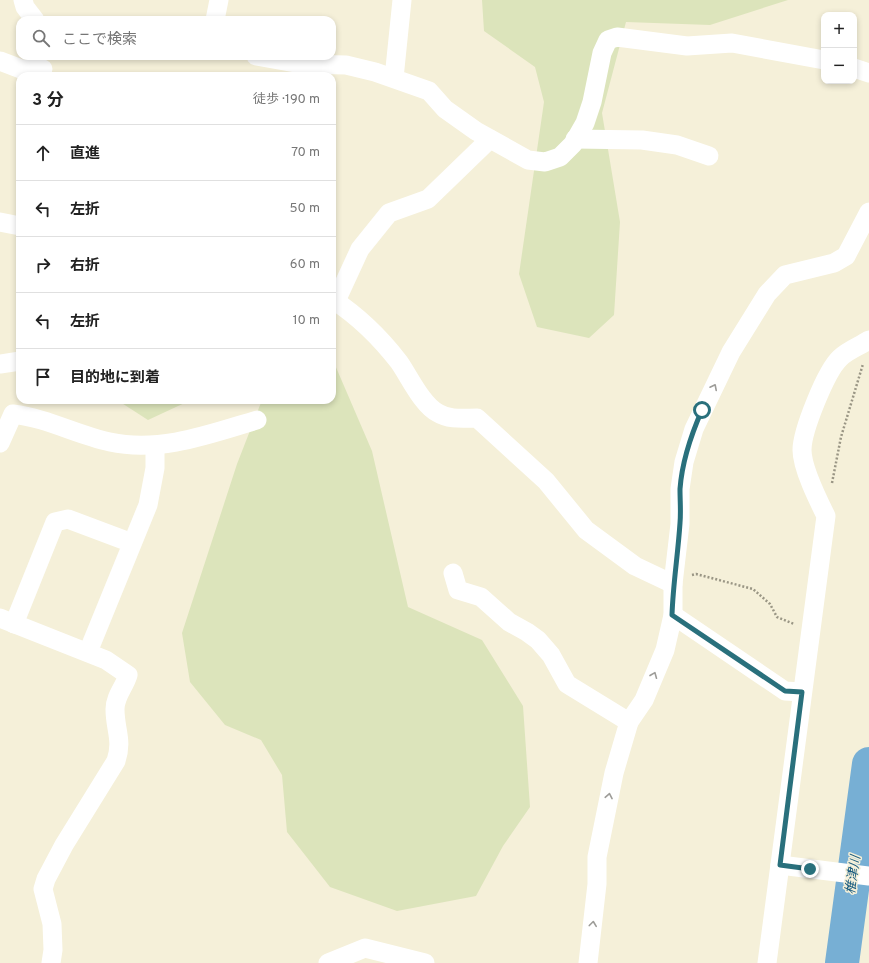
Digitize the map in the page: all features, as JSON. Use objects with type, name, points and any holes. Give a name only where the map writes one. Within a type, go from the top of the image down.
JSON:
[{"type":"street","points":[[23,0],[25,7],[32,16]]},
{"type":"street","points":[[216,16],[219,0]]},
{"type":"street","points":[[394,78],[402,0]]},
{"type":"street","points":[[278,60],[301,64],[346,65],[394,78],[429,91],[445,109],[490,139],[528,160],[545,162],[560,156],[575,139],[585,123],[602,53],[608,40],[617,36],[687,46],[732,43],[821,59]]},
{"type":"street","points":[[0,61],[21,69],[42,67]]},
{"type":"street","points":[[857,69],[869,73]]},
{"type":"street","points":[[336,296],[360,249],[389,213],[428,198],[490,139]]},
{"type":"street","points":[[575,139],[642,140],[678,145],[709,156]]},
{"type":"street","points":[[588,963],[597,884],[598,857],[614,773],[629,722],[644,700],[665,650],[672,615],[673,581],[680,524],[680,488],[684,462],[694,430],[731,352],[767,294],[786,275],[834,263],[846,256],[869,212]]},
{"type":"street","points":[[0,222],[16,225]]},
{"type":"street","points":[[336,301],[370,327],[398,362],[428,405],[437,413],[449,417],[477,418],[546,481],[586,530],[635,566],[673,581]]},
{"type":"street","points":[[767,963],[826,516],[811,484],[802,450],[810,418],[823,384],[840,358],[869,340]]},
{"type":"street","points":[[0,364],[16,362]]},
{"type":"street","points":[[0,442],[13,414],[34,417],[110,442],[155,446],[212,434],[257,420]]},
{"type":"street","points":[[88,652],[148,505],[154,468],[155,446]]},
{"type":"street","points":[[51,963],[53,950],[52,924],[42,889],[72,833],[116,761],[120,748],[115,708],[128,675],[106,660],[7,621],[56,522],[68,519],[132,543]]},
{"type":"street","points":[[453,573],[458,590],[481,597],[509,622],[538,640],[551,655],[567,684],[629,722]]},
{"type":"street","points":[[672,615],[785,691],[802,692]]},
{"type":"street","points":[[780,865],[869,876]]},
{"type":"street","points":[[328,963],[365,948],[425,963]]},
{"type":"path","points":[[832,484],[841,437],[869,340]]},
{"type":"path","points":[[673,581],[696,574],[753,589],[770,604],[777,617],[810,631]]},
{"type":"green space","points":[[482,0],[788,0],[710,25],[626,22],[602,113],[620,222],[614,315],[589,338],[537,327],[519,274],[544,102],[535,67],[484,31]]},
{"type":"green space","points":[[336,367],[372,451],[408,607],[482,640],[523,706],[530,807],[503,846],[476,896],[397,911],[330,887],[287,832],[282,775],[261,740],[225,725],[190,682],[182,633],[237,464],[260,404],[336,404]]},
{"type":"green space","points":[[123,404],[182,404],[148,420]]},
{"type":"waterway","name":"椎津川","points":[[842,963],[869,764]]},
{"type":"route","points":[[702,410],[684,462],[680,488],[680,524],[673,584],[672,615],[785,691],[802,692],[780,865],[810,869]]}]
